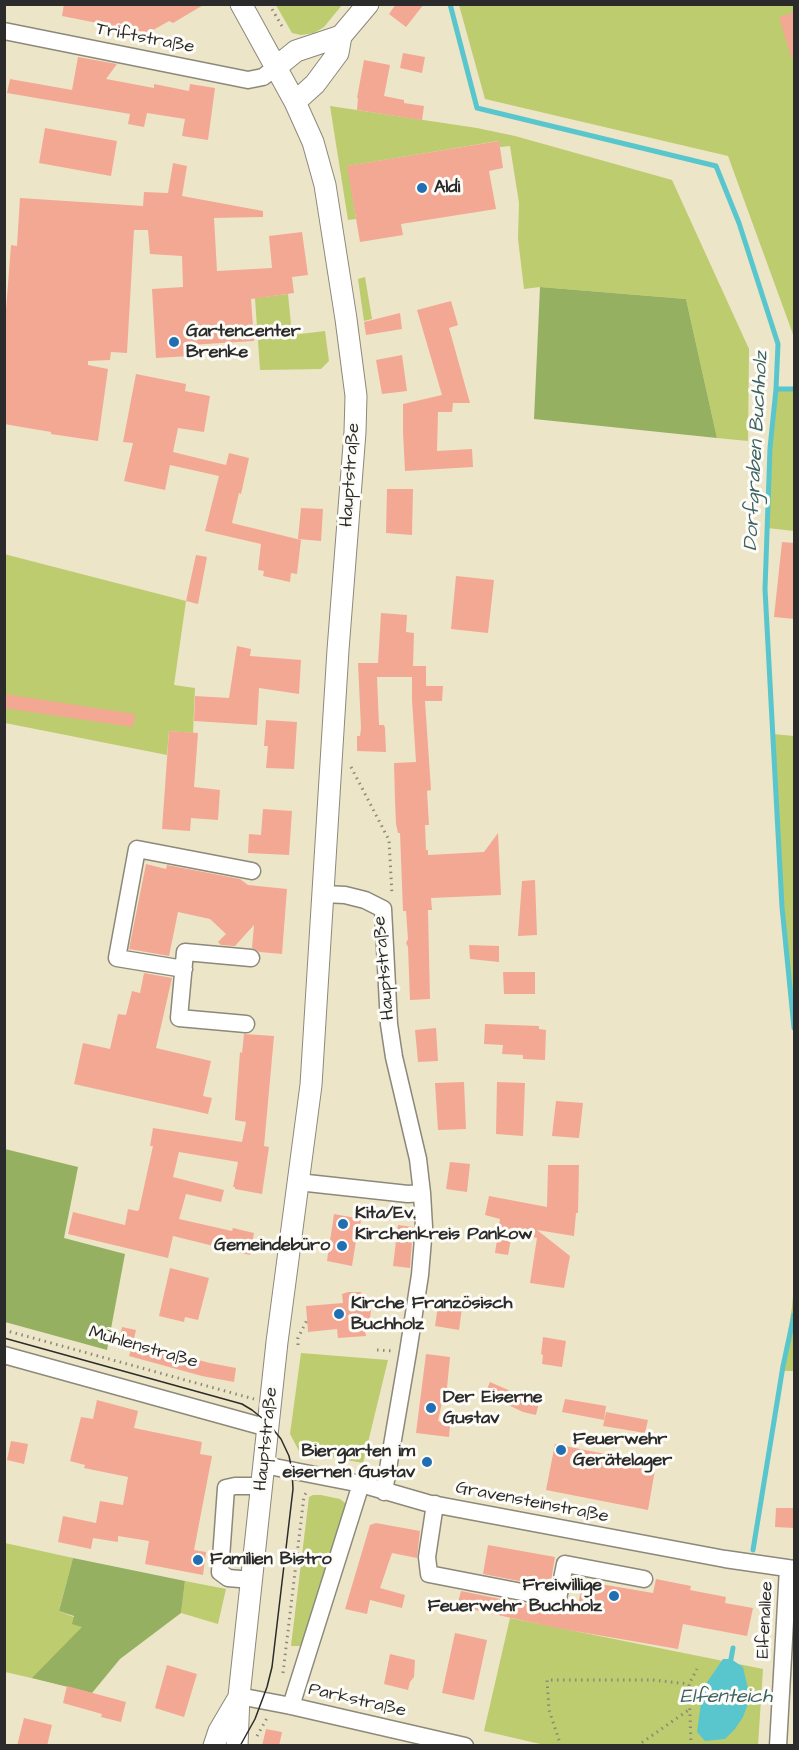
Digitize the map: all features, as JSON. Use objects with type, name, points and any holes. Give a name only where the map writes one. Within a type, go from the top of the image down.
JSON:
[{"type":"main road","name":"Hauptstraße","points":[[241,4],[310,134],[325,185],[356,396],[355,442],[338,650],[311,1085],[277,1342],[239,1696],[247,1742]]},
{"type":"main road","points":[[275,68],[296,51],[341,36],[368,4]]},
{"type":"main road","points":[[295,102],[315,84],[339,53],[341,36]]},
{"type":"main road","name":"Hauptstraße","points":[[214,1746],[219,1731],[239,1696]]},
{"type":"street","name":"Triftstraße","points":[[4,31],[248,80],[263,77],[275,68]]},
{"type":"street","points":[[184,969],[117,958],[137,849],[252,871]]},
{"type":"street","name":"Hauptstraße","points":[[323,894],[345,895],[365,900],[383,909],[389,1024],[394,1057],[418,1159],[422,1193],[424,1227],[420,1275],[384,1492]]},
{"type":"street","points":[[246,1024],[179,1018],[185,952],[251,958]]},
{"type":"street","points":[[298,1182],[408,1194],[422,1193]]},
{"type":"street","points":[[4,1354],[268,1428]]},
{"type":"street","name":"Gravensteinstraße","points":[[264,1465],[361,1484],[435,1504],[725,1559],[791,1569]]},
{"type":"street","points":[[291,1706],[361,1484]]},
{"type":"street","points":[[252,1580],[228,1578],[220,1572],[226,1488],[262,1486]]},
{"type":"street","points":[[435,1504],[427,1557],[429,1574],[558,1599],[564,1564],[644,1579]]},
{"type":"street","name":"Elfenallee","points":[[778,1746],[791,1569]]},
{"type":"street","name":"Parkstraße","points":[[239,1696],[465,1746]]},
{"type":"path","points":[[269,4],[283,28]]},
{"type":"path","points":[[349,764],[389,840],[392,896]]},
{"type":"path","points":[[298,1346],[298,1338],[307,1320]]},
{"type":"path","name":"Mühlenstraße","points":[[4,1329],[270,1404]]},
{"type":"path","points":[[282,1679],[304,1496],[311,1483]]},
{"type":"path","points":[[691,1746],[689,1684],[697,1669]]},
{"type":"path","points":[[561,1746],[549,1710],[547,1680],[653,1680],[689,1684]]},
{"type":"path","points":[[637,1746],[690,1710]]},
{"type":"path","points":[[247,1742],[270,1714]]},
{"type":"green space","points":[[276,5],[342,5],[324,27],[314,33],[301,35],[292,33]]},
{"type":"green space","points":[[459,5],[794,5],[794,337],[728,156],[485,99]]},
{"type":"green space","points":[[330,106],[477,128],[515,136],[672,180],[749,349],[748,441],[717,438],[686,299],[540,287],[524,289],[518,239],[519,203],[510,146],[500,147],[498,141],[348,166],[356,219],[348,220]]},
{"type":"green space","points":[[365,277],[372,319],[364,321],[358,279]]},
{"type":"green space","points":[[540,287],[686,299],[717,438],[534,419]]},
{"type":"green space","points":[[288,294],[292,335],[325,331],[329,361],[321,369],[260,370],[255,298]]},
{"type":"green space","points":[[776,389],[794,389],[794,531],[767,528],[770,448]]},
{"type":"green space","points":[[4,554],[186,601],[174,685],[195,688],[193,733],[169,731],[167,755],[5,723]]},
{"type":"green space","points":[[773,734],[794,736],[794,1036],[782,907]]},
{"type":"green space","points":[[5,1149],[78,1167],[64,1238],[125,1254],[107,1350],[5,1322]]},
{"type":"green space","points":[[794,1285],[794,1371],[782,1371],[792,1307]]},
{"type":"green space","points":[[301,1353],[388,1360],[363,1463],[299,1451],[290,1434]]},
{"type":"green space","points":[[313,1495],[340,1499],[349,1506],[303,1646],[291,1646],[309,1497]]},
{"type":"green space","points":[[5,1543],[73,1558],[59,1611],[74,1617],[82,1627],[67,1686],[5,1672]]},
{"type":"green space","points":[[73,1558],[185,1581],[181,1613],[120,1659],[92,1693],[32,1678],[82,1627],[72,1624],[74,1616],[59,1611]]},
{"type":"green space","points":[[185,1581],[226,1589],[218,1624],[181,1613]]},
{"type":"green space","points":[[510,1618],[763,1669],[758,1745],[549,1746],[484,1731]]},
{"type":"water","name":"Elfenteich","points":[[723,1659],[731,1659],[743,1667],[750,1698],[743,1717],[725,1739],[705,1741],[697,1732],[703,1688]]},
{"type":"building","points":[[64,4],[205,4],[173,23],[169,21],[148,33],[62,16]]},
{"type":"building","points":[[396,4],[424,4],[406,27],[389,14]]},
{"type":"building","points":[[795,12],[795,56],[791,57],[779,17]]},
{"type":"building","points":[[403,53],[425,57],[422,73],[400,68]]},
{"type":"building","points":[[78,57],[117,64],[106,79],[154,88],[154,84],[189,91],[190,84],[215,88],[208,140],[182,136],[185,119],[147,113],[144,127],[128,124],[130,114],[7,93],[10,79],[72,90]]},
{"type":"building","points":[[364,60],[390,65],[384,96],[404,100],[404,103],[424,106],[422,120],[357,110]]},
{"type":"building","points":[[45,128],[117,141],[111,176],[39,163]]},
{"type":"building","points":[[499,141],[503,168],[489,171],[496,209],[401,224],[403,235],[360,242],[347,166]]},
{"type":"building","points":[[173,163],[187,166],[182,196],[263,211],[263,217],[214,218],[217,271],[272,268],[269,236],[302,232],[308,275],[292,277],[294,293],[251,299],[254,341],[189,345],[190,356],[156,358],[152,289],[183,287],[182,256],[150,254],[148,230],[134,230],[127,353],[111,352],[110,360],[88,361],[88,365],[108,369],[98,441],[4,424],[4,336],[11,245],[17,246],[20,198],[143,206],[144,192],[168,193]]},
{"type":"building","points":[[451,301],[458,325],[449,328],[470,403],[453,403],[452,412],[438,412],[437,451],[472,449],[473,467],[405,471],[403,404],[442,395],[417,310]]},
{"type":"building","points":[[400,313],[402,329],[366,335],[364,322]]},
{"type":"building","points":[[402,355],[407,391],[382,394],[376,360]]},
{"type":"building","points":[[136,374],[186,384],[185,391],[210,396],[204,432],[178,428],[173,452],[226,465],[229,453],[249,458],[232,523],[301,540],[297,574],[291,573],[290,582],[263,576],[264,571],[258,570],[261,544],[205,531],[219,476],[170,465],[165,490],[124,481],[133,443],[123,442]]},
{"type":"building","points":[[387,489],[413,489],[412,535],[386,533]]},
{"type":"building","points":[[301,508],[323,509],[321,541],[298,539]]},
{"type":"building","points":[[782,542],[795,543],[795,619],[774,617]]},
{"type":"building","points":[[196,555],[207,557],[198,604],[186,601]]},
{"type":"building","points":[[456,576],[494,580],[488,633],[451,629]]},
{"type":"building","points":[[381,613],[407,615],[406,632],[414,633],[413,666],[426,666],[426,686],[443,686],[442,701],[425,701],[431,790],[427,791],[429,825],[425,825],[428,855],[484,852],[498,833],[501,895],[431,898],[432,910],[428,910],[430,999],[410,1000],[400,833],[398,833],[396,824],[394,763],[416,762],[412,677],[377,677],[379,725],[384,725],[385,728],[386,752],[357,751],[357,736],[360,736],[361,728],[358,663],[378,663]]},
{"type":"building","points":[[237,646],[251,649],[250,656],[301,660],[299,694],[259,688],[257,725],[194,721],[195,696],[229,698]]},
{"type":"building","points":[[4,694],[135,714],[133,727],[4,708]]},
{"type":"building","points":[[266,720],[297,722],[294,769],[266,768],[268,746],[264,746]]},
{"type":"building","points":[[169,731],[198,733],[194,787],[220,790],[218,820],[191,818],[190,831],[162,829]]},
{"type":"building","points":[[263,809],[292,811],[289,855],[248,853],[249,834],[261,835]]},
{"type":"building","points":[[146,864],[166,869],[167,865],[240,879],[248,885],[287,889],[282,954],[260,952],[252,948],[254,925],[235,946],[221,945],[218,942],[226,934],[210,919],[178,912],[169,956],[129,949]]},
{"type":"building","points":[[535,880],[537,935],[518,936],[522,881]]},
{"type":"building","points":[[469,945],[499,946],[499,962],[470,959]]},
{"type":"building","points":[[503,972],[535,972],[535,994],[504,994]]},
{"type":"building","points":[[144,973],[172,978],[156,1048],[211,1061],[203,1096],[212,1098],[208,1114],[74,1084],[83,1043],[110,1049],[118,1014],[126,1015],[132,991],[140,993]]},
{"type":"building","points":[[485,1024],[539,1026],[539,1029],[546,1030],[545,1060],[523,1059],[523,1055],[502,1054],[503,1045],[484,1044]]},
{"type":"building","points":[[436,1028],[438,1061],[418,1062],[415,1030]]},
{"type":"building","points":[[244,1034],[274,1036],[264,1146],[269,1147],[262,1194],[233,1187],[238,1162],[179,1152],[173,1177],[224,1190],[221,1202],[186,1194],[179,1219],[232,1231],[233,1228],[254,1233],[250,1255],[173,1236],[168,1258],[68,1234],[73,1212],[125,1225],[128,1209],[139,1210],[153,1146],[150,1146],[153,1128],[242,1142],[246,1122],[235,1120],[240,1052],[242,1053]]},
{"type":"building","points":[[464,1082],[466,1129],[438,1130],[435,1083]]},
{"type":"building","points":[[497,1082],[525,1083],[523,1136],[496,1134]]},
{"type":"building","points":[[556,1101],[583,1103],[579,1138],[552,1136]]},
{"type":"building","points":[[450,1162],[470,1164],[467,1192],[446,1189]]},
{"type":"building","points":[[548,1165],[579,1165],[578,1213],[576,1213],[574,1236],[537,1230],[570,1256],[564,1288],[530,1283],[537,1238],[512,1233],[508,1255],[495,1253],[500,1219],[485,1215],[489,1196],[547,1207]]},
{"type":"building","points":[[334,1214],[361,1219],[352,1266],[327,1261]]},
{"type":"building","points":[[398,1225],[413,1227],[410,1268],[393,1266]]},
{"type":"building","points":[[170,1268],[209,1278],[198,1320],[185,1317],[184,1322],[159,1316]]},
{"type":"building","name":"Kirche Französisch Buchholz","points":[[361,1292],[362,1304],[371,1311],[370,1318],[364,1325],[366,1336],[338,1338],[337,1329],[308,1332],[306,1306],[343,1303],[342,1294]]},
{"type":"building","points":[[439,1298],[463,1301],[459,1330],[435,1326]]},
{"type":"building","points":[[122,1327],[136,1330],[133,1343],[119,1339]]},
{"type":"building","points":[[543,1337],[566,1341],[562,1367],[542,1364]]},
{"type":"building","points":[[133,1343],[236,1368],[234,1382],[202,1376],[129,1356]]},
{"type":"building","points":[[426,1354],[450,1357],[446,1398],[443,1398],[438,1421],[450,1424],[449,1437],[416,1433]]},
{"type":"building","points":[[490,1382],[539,1402],[536,1415],[523,1412],[485,1394]]},
{"type":"building","points":[[565,1399],[606,1406],[604,1420],[562,1412]]},
{"type":"building","points":[[97,1400],[138,1411],[134,1428],[202,1442],[200,1454],[212,1456],[194,1550],[206,1552],[203,1575],[145,1564],[149,1541],[118,1536],[118,1542],[93,1538],[91,1549],[58,1542],[63,1516],[96,1523],[100,1501],[123,1505],[128,1477],[84,1468],[85,1465],[70,1461],[81,1417],[93,1419]]},
{"type":"building","points":[[606,1412],[648,1420],[645,1433],[603,1426]]},
{"type":"building","points":[[11,1441],[28,1444],[24,1464],[7,1460]]},
{"type":"building","points":[[555,1444],[656,1464],[648,1510],[546,1490]]},
{"type":"building","points":[[776,1508],[795,1508],[795,1528],[775,1527]]},
{"type":"building","points":[[376,1523],[420,1531],[417,1558],[392,1553],[380,1588],[405,1595],[402,1608],[370,1600],[367,1614],[345,1609],[370,1525]]},
{"type":"building","points":[[488,1545],[555,1557],[550,1587],[483,1574]]},
{"type":"building","points":[[656,1579],[691,1586],[690,1590],[726,1597],[725,1603],[753,1608],[747,1636],[683,1624],[678,1649],[557,1628],[457,1606],[461,1591],[576,1614],[583,1581],[653,1593]]},
{"type":"building","points":[[455,1633],[487,1640],[474,1700],[442,1693]]},
{"type":"building","points":[[390,1654],[415,1660],[414,1677],[408,1690],[384,1684]]},
{"type":"building","points":[[167,1665],[197,1674],[184,1717],[155,1708]]},
{"type":"building","points":[[67,1686],[126,1702],[121,1722],[63,1703]]},
{"type":"building","points":[[24,1718],[52,1725],[47,1746],[17,1746]]},
{"type":"building","points":[[266,1729],[282,1732],[279,1746],[262,1746]]},
{"type":"waterway","name":"Dorfgraben Buchholz","points":[[450,4],[477,108],[716,166],[739,223],[778,344],[770,448],[765,589],[782,907],[794,1028]]},
{"type":"waterway","points":[[776,389],[794,389]]},
{"type":"waterway","name":"Dorfgraben Buchholz","points":[[753,1550],[783,1366],[794,1315]]},
{"type":"waterway","name":"Dorfgraben Buchholz","points":[[731,1659],[733,1648]]},
{"type":"tram line","points":[[4,1338],[242,1404],[268,1423],[281,1439],[289,1456],[293,1489],[272,1667],[255,1719],[240,1746]]},
{"type":"place","name":"Aldi","points":[[422,188]]},
{"type":"place","name":"Gartencenter Brenke","points":[[174,342]]},
{"type":"place","name":"Kita/Ev. Kirchenkreis Pankow","points":[[343,1224]]},
{"type":"place","name":"Gemeindebüro","points":[[342,1246]]},
{"type":"place","name":"Kirche Französisch Buchholz","points":[[339,1314]]},
{"type":"place","name":"Der Eiserne Gustav","points":[[431,1408]]},
{"type":"place","name":"Feuerwehr Gerätelager","points":[[561,1450]]},
{"type":"place","name":"Biergarten im eisernen Gustav","points":[[427,1462]]},
{"type":"place","name":"Familien Bistro","points":[[198,1560]]},
{"type":"place","name":"Freiwillige Feuerwehr Buchholz","points":[[614,1596]]}]
